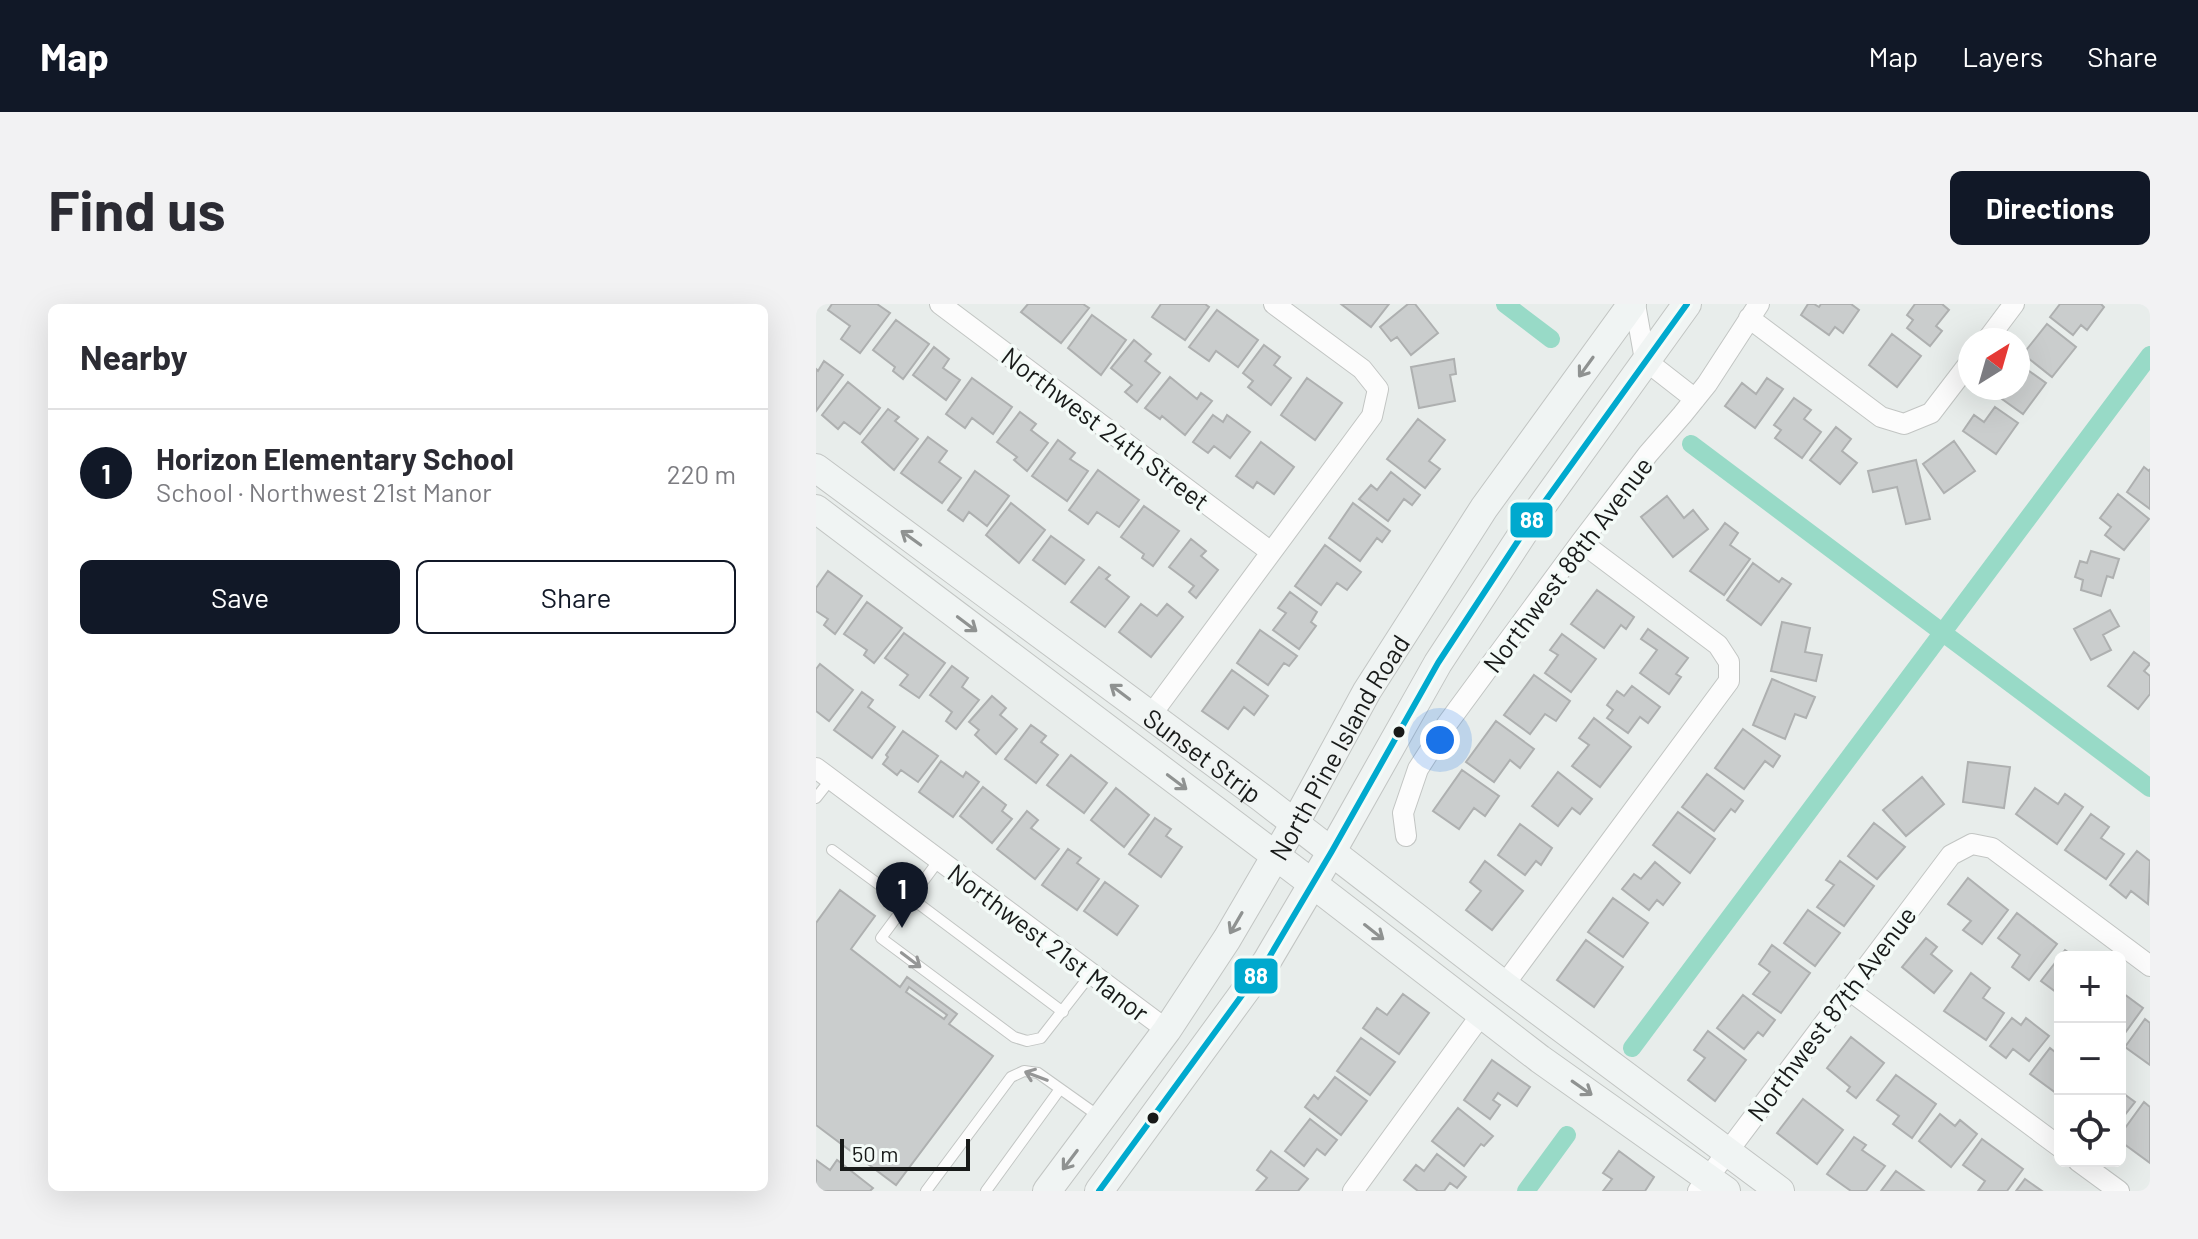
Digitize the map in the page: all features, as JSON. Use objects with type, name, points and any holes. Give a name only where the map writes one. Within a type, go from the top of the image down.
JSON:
[{"type":"street","name":"Northwest 24th Street","points":[[940,304],[1271,552]]},
{"type":"street","points":[[1151,715],[1372,416],[1378,389],[1362,369],[1274,304]]},
{"type":"street","points":[[1634,304],[1645,360],[1695,399]]},
{"type":"street","name":"North Pine Island Road","points":[[1047,1191],[1167,1030],[1227,939],[1367,691],[1484,508],[1634,304]]},
{"type":"street","name":"North Pine Island Road","points":[[1099,1191],[1267,961],[1438,663],[1533,518],[1687,304]]},
{"type":"street","points":[[1996,328],[2014,304]]},
{"type":"street","points":[[1754,311],[1881,417],[1904,424],[1931,413],[1958,378]]},
{"type":"street","name":"Northwest 88th Avenue","points":[[1406,836],[1403,813],[1418,769],[1447,724],[1648,454],[1695,399],[1754,311]]},
{"type":"street","name":"Sunset Strip","points":[[816,468],[1151,715],[1780,1191]]},
{"type":"street","name":"Sunset Strip","points":[[816,509],[1711,1187]]},
{"type":"street","points":[[1504,985],[1729,681],[1729,662],[1718,645],[1581,542]]},
{"type":"street","name":"Northwest 21st Manor","points":[[824,774],[1167,1030]]},
{"type":"street","name":"Northwest 87th Avenue","points":[[1711,1187],[1727,1151],[1951,855],[1972,844],[1992,848],[2150,966]]},
{"type":"street","points":[[1849,990],[2054,1143]]},
{"type":"street","points":[[1353,1191],[1481,1015]]},
{"type":"street","points":[[2086,1167],[2119,1191]]},
{"type":"lane","points":[[816,798],[824,774]]},
{"type":"lane","points":[[832,850],[889,892],[911,898],[1063,1012]]},
{"type":"lane","points":[[939,860],[881,938],[1014,1037],[1027,1041],[1041,1038],[1091,974]]},
{"type":"lane","points":[[926,1191],[1011,1077],[1024,1071],[1038,1073],[1101,1118]]},
{"type":"lane","points":[[986,1191],[1060,1089]]},
{"type":"building","points":[[832,304],[877,304],[890,313],[860,353],[841,339],[850,326],[828,310]]},
{"type":"building","points":[[1028,304],[1083,304],[1089,308],[1061,343],[1021,312]]},
{"type":"building","points":[[1161,304],[1205,304],[1209,307],[1185,340],[1152,317]]},
{"type":"building","points":[[1341,304],[1389,304],[1371,327]]},
{"type":"building","points":[[1408,304],[1415,304],[1438,333],[1411,355],[1397,337],[1391,341],[1380,327]]},
{"type":"building","points":[[1808,304],[1819,307],[1821,304],[1851,304],[1859,310],[1843,333],[1835,327],[1829,335],[1801,315]]},
{"type":"building","points":[[1915,304],[1942,304],[1949,310],[1936,326],[1942,331],[1930,346],[1907,328],[1913,320],[1907,315]]},
{"type":"building","points":[[2060,304],[2101,304],[2104,307],[2087,330],[2081,325],[2073,335],[2050,317]]},
{"type":"building","points":[[1217,310],[1258,340],[1238,367],[1216,351],[1209,361],[1189,347]]},
{"type":"building","points":[[1092,315],[1126,340],[1101,375],[1068,348]]},
{"type":"building","points":[[896,320],[929,344],[903,379],[893,371],[895,367],[873,350]]},
{"type":"building","points":[[2047,324],[2076,347],[2052,377],[2030,360],[2030,345]]},
{"type":"building","points":[[1892,334],[1921,356],[1897,387],[1869,365]]},
{"type":"building","points":[[1134,340],[1151,354],[1145,361],[1160,373],[1137,402],[1125,392],[1132,385],[1111,368]]},
{"type":"building","points":[[1264,345],[1280,357],[1274,365],[1291,378],[1271,405],[1248,387],[1253,381],[1243,373]]},
{"type":"building","points":[[934,347],[949,359],[943,368],[960,380],[946,400],[913,375]]},
{"type":"building","points":[[1454,359],[1456,374],[1450,375],[1455,401],[1419,408],[1411,367]]},
{"type":"building","points":[[824,361],[843,375],[816,411],[816,369],[818,371]]},
{"type":"building","points":[[2030,372],[2046,383],[2023,414],[2003,400],[2030,400]]},
{"type":"building","points":[[1170,377],[1197,399],[1201,393],[1212,401],[1185,435],[1162,416],[1160,419],[1145,408]]},
{"type":"building","points":[[972,378],[1012,407],[993,434],[972,418],[965,428],[946,414]]},
{"type":"building","points":[[1307,378],[1342,403],[1315,440],[1281,415]]},
{"type":"building","points":[[1767,378],[1783,389],[1755,428],[1725,406],[1742,383],[1756,394]]},
{"type":"building","points":[[848,382],[880,408],[860,434],[844,422],[838,429],[822,415]]},
{"type":"building","points":[[1794,398],[1811,410],[1804,419],[1821,432],[1802,458],[1775,438],[1781,430],[1774,425]]},
{"type":"building","points":[[1995,407],[2018,423],[1996,454],[1963,431],[1974,415],[1984,422]]},
{"type":"building","points":[[888,409],[899,417],[895,421],[918,439],[894,470],[862,442]]},
{"type":"building","points":[[1020,412],[1036,424],[1031,430],[1048,443],[1027,471],[1014,460],[1017,457],[997,442]]},
{"type":"building","points":[[1213,415],[1223,422],[1227,415],[1250,432],[1230,458],[1214,446],[1208,453],[1193,442]]},
{"type":"building","points":[[1418,419],[1445,440],[1429,461],[1440,469],[1425,488],[1387,459]]},
{"type":"building","points":[[1836,427],[1851,439],[1842,451],[1857,463],[1840,484],[1810,460]]},
{"type":"building","points":[[928,437],[947,451],[939,462],[961,478],[942,503],[901,473]]},
{"type":"building","points":[[1058,440],[1075,453],[1070,459],[1088,471],[1067,501],[1032,476]]},
{"type":"building","points":[[1954,441],[1975,471],[1944,493],[1923,464]]},
{"type":"building","points":[[1261,442],[1294,467],[1274,494],[1257,482],[1253,488],[1236,476]]},
{"type":"building","points":[[1916,460],[1930,519],[1906,524],[1897,487],[1873,492],[1868,471]]},
{"type":"building","points":[[2144,467],[2150,469],[2150,509],[2127,492]]},
{"type":"building","points":[[1098,470],[1139,500],[1119,527],[1097,512],[1088,524],[1069,510]]},
{"type":"building","points":[[975,471],[1009,496],[987,526],[969,512],[963,521],[948,510]]},
{"type":"building","points":[[1391,472],[1420,495],[1412,505],[1404,499],[1388,521],[1359,499],[1371,485],[1377,490]]},
{"type":"building","points":[[2118,494],[2149,519],[2124,550],[2105,535],[2111,527],[2100,518]]},
{"type":"building","points":[[1667,496],[1684,518],[1693,510],[1708,529],[1673,557],[1641,517]]},
{"type":"building","points":[[1011,503],[1045,530],[1019,563],[986,535]]},
{"type":"building","points":[[1353,503],[1390,531],[1382,542],[1377,538],[1360,561],[1329,538]]},
{"type":"building","points":[[1144,506],[1179,531],[1153,566],[1142,558],[1144,554],[1121,537]]},
{"type":"building","points":[[1725,523],[1738,533],[1730,545],[1750,559],[1724,595],[1690,571]]},
{"type":"building","points":[[1051,536],[1084,560],[1065,584],[1033,560]]},
{"type":"building","points":[[1191,539],[1206,551],[1201,556],[1218,570],[1196,598],[1189,592],[1194,586],[1169,567]]},
{"type":"building","points":[[1325,545],[1361,572],[1347,590],[1337,583],[1321,605],[1295,586]]},
{"type":"building","points":[[2091,551],[2119,559],[2113,578],[2107,576],[2101,596],[2081,590],[2083,580],[2075,577],[2080,561],[2087,563]]},
{"type":"building","points":[[1753,563],[1779,582],[1782,578],[1791,584],[1761,625],[1727,600]]},
{"type":"building","points":[[1099,567],[1110,575],[1106,579],[1129,597],[1105,627],[1071,602]]},
{"type":"building","points":[[828,571],[862,596],[835,634],[824,625],[828,619],[816,611],[816,588]]},
{"type":"building","points":[[1597,590],[1634,617],[1626,629],[1621,625],[1604,648],[1571,624]]},
{"type":"building","points":[[1290,592],[1317,612],[1311,622],[1316,626],[1299,649],[1273,630],[1286,613],[1278,608]]},
{"type":"building","points":[[867,602],[902,628],[874,663],[864,655],[867,650],[844,634]]},
{"type":"building","points":[[1141,604],[1157,616],[1167,604],[1183,617],[1151,657],[1119,632]]},
{"type":"building","points":[[2110,610],[2119,626],[2103,635],[2111,650],[2091,660],[2074,629]]},
{"type":"building","points":[[1782,622],[1810,628],[1805,652],[1822,655],[1816,681],[1771,671]]},
{"type":"building","points":[[1648,629],[1688,658],[1676,674],[1681,677],[1669,694],[1640,673],[1657,650],[1641,639]]},
{"type":"building","points":[[1260,630],[1297,656],[1289,666],[1284,663],[1268,685],[1237,663]]},
{"type":"building","points":[[904,633],[945,663],[919,698],[900,685],[908,675],[885,658]]},
{"type":"building","points":[[1562,634],[1596,659],[1571,692],[1545,673],[1558,655],[1550,650]]},
{"type":"building","points":[[2134,652],[2150,664],[2144,671],[2150,676],[2150,694],[2138,709],[2108,686]]},
{"type":"building","points":[[820,664],[853,690],[829,721],[816,711],[816,669]]},
{"type":"building","points":[[952,666],[968,678],[962,687],[979,700],[956,729],[946,721],[952,712],[930,695]]},
{"type":"building","points":[[1232,670],[1268,696],[1254,715],[1244,707],[1228,729],[1202,711]]},
{"type":"building","points":[[1534,675],[1570,701],[1556,721],[1545,714],[1530,734],[1504,715]]},
{"type":"building","points":[[1772,679],[1815,697],[1806,718],[1795,714],[1785,739],[1753,725]]},
{"type":"building","points":[[1632,686],[1660,707],[1648,723],[1640,717],[1628,733],[1607,718],[1613,710],[1607,705],[1617,691],[1624,696]]},
{"type":"building","points":[[862,692],[873,700],[868,707],[895,727],[872,758],[834,730]]},
{"type":"building","points":[[992,696],[1006,708],[1000,715],[1017,729],[996,754],[975,735],[979,730],[969,722]]},
{"type":"building","points":[[1594,718],[1631,747],[1600,787],[1572,766],[1589,745],[1579,738]]},
{"type":"building","points":[[1496,721],[1534,749],[1520,768],[1510,760],[1494,782],[1466,762]]},
{"type":"building","points":[[1031,725],[1046,736],[1041,742],[1058,755],[1036,783],[1005,759]]},
{"type":"building","points":[[1743,729],[1780,756],[1773,767],[1765,761],[1744,789],[1715,768]]},
{"type":"building","points":[[903,731],[938,756],[918,782],[901,770],[897,775],[883,764]]},
{"type":"building","points":[[1071,755],[1107,783],[1084,813],[1047,785]]},
{"type":"building","points":[[941,761],[963,777],[966,772],[979,782],[953,817],[919,792]]},
{"type":"building","points":[[1968,762],[2010,767],[2004,808],[1963,802]]},
{"type":"building","points":[[1462,770],[1499,796],[1485,816],[1474,808],[1459,829],[1433,811]]},
{"type":"building","points":[[1558,772],[1592,799],[1580,814],[1572,808],[1558,826],[1532,806]]},
{"type":"building","points":[[1707,774],[1743,801],[1735,812],[1731,809],[1714,831],[1682,807]]},
{"type":"building","points":[[1922,777],[1944,804],[1906,836],[1883,810]]},
{"type":"building","points":[[983,787],[1006,805],[1002,811],[1012,819],[992,843],[960,816]]},
{"type":"building","points":[[1116,788],[1149,815],[1124,847],[1091,820]]},
{"type":"building","points":[[2035,788],[2058,804],[2065,794],[2083,807],[2057,844],[2016,814]]},
{"type":"building","points":[[1027,811],[1038,820],[1031,828],[1059,849],[1035,879],[997,849]]},
{"type":"building","points":[[1678,812],[1715,839],[1690,873],[1653,845]]},
{"type":"building","points":[[2091,814],[2109,827],[2101,838],[2124,854],[2106,879],[2065,850]]},
{"type":"building","points":[[1155,818],[1171,829],[1166,836],[1182,847],[1161,877],[1129,854]]},
{"type":"building","points":[[1874,823],[1905,847],[1877,879],[1848,856]]},
{"type":"building","points":[[1520,824],[1552,848],[1541,865],[1536,861],[1525,875],[1498,855]]},
{"type":"building","points":[[1068,849],[1081,858],[1077,863],[1099,879],[1077,910],[1042,885]]},
{"type":"building","points":[[2137,851],[2150,861],[2148,904],[2131,891],[2126,898],[2110,885]]},
{"type":"building","points":[[1485,861],[1523,891],[1492,930],[1466,910],[1481,891],[1470,882]]},
{"type":"building","points":[[1840,861],[1874,886],[1844,926],[1817,907],[1834,885],[1826,880]]},
{"type":"building","points":[[1655,862],[1680,883],[1663,905],[1657,900],[1649,910],[1622,889],[1634,874],[1641,879]]},
{"type":"building","points":[[1968,878],[2008,910],[1982,944],[1963,930],[1971,921],[1948,904]]},
{"type":"building","points":[[1105,882],[1138,906],[1117,935],[1084,911]]},
{"type":"building","points":[[840,890],[875,916],[851,949],[900,987],[907,977],[957,1014],[949,1024],[993,1056],[896,1185],[816,1125],[816,923]],"holes":[[[909,987],[947,1015],[944,1019],[906,992]]]},
{"type":"building","points":[[1613,898],[1648,923],[1623,957],[1588,932]]},
{"type":"building","points":[[1808,910],[1840,933],[1815,966],[1784,943]]},
{"type":"building","points":[[2017,913],[2057,944],[2029,980],[2012,967],[2020,955],[1998,938]]},
{"type":"building","points":[[1926,938],[1937,947],[1931,954],[1952,971],[1934,993],[1902,967]]},
{"type":"building","points":[[1586,940],[1623,967],[1594,1007],[1557,980]]},
{"type":"building","points":[[1772,945],[1810,973],[1781,1013],[1753,994],[1770,972],[1759,964]]},
{"type":"building","points":[[2054,964],[2054,991],[2041,981]]},
{"type":"building","points":[[1971,973],[1990,988],[1983,998],[2004,1013],[1986,1040],[1944,1011]]},
{"type":"building","points":[[1403,994],[1429,1013],[1399,1054],[1363,1028],[1377,1008],[1387,1015]]},
{"type":"building","points":[[1743,995],[1775,1020],[1763,1036],[1758,1032],[1744,1049],[1717,1028]]},
{"type":"building","points":[[2126,995],[2143,1008],[2126,1032]]},
{"type":"building","points":[[2012,1018],[2021,1025],[2026,1018],[2049,1036],[2029,1061],[2013,1049],[2006,1058],[1990,1046]]},
{"type":"building","points":[[2145,1019],[2150,1023],[2150,1065],[2126,1046]]},
{"type":"building","points":[[1708,1031],[1746,1060],[1715,1101],[1688,1080],[1705,1058],[1694,1050]]},
{"type":"building","points":[[1851,1037],[1884,1063],[1856,1098],[1847,1091],[1850,1087],[1827,1068]]},
{"type":"building","points":[[1361,1038],[1395,1062],[1370,1095],[1337,1071]]},
{"type":"building","points":[[2050,1048],[2054,1051],[2054,1092],[2030,1074]]},
{"type":"building","points":[[1492,1060],[1530,1087],[1517,1106],[1498,1093],[1493,1100],[1500,1105],[1490,1119],[1464,1100]]},
{"type":"building","points":[[1896,1075],[1936,1104],[1912,1138],[1893,1124],[1899,1116],[1877,1100]]},
{"type":"building","points":[[1335,1077],[1367,1101],[1341,1135],[1305,1107],[1314,1095],[1318,1099]]},
{"type":"building","points":[[2126,1095],[2135,1102],[2126,1113]]},
{"type":"building","points":[[1803,1099],[1843,1130],[1817,1164],[1777,1133]]},
{"type":"building","points":[[2144,1102],[2150,1107],[2150,1163],[2126,1145],[2126,1127]]},
{"type":"building","points":[[1458,1108],[1493,1136],[1484,1146],[1481,1144],[1464,1166],[1432,1141]]},
{"type":"building","points":[[1940,1114],[1955,1126],[1960,1120],[1977,1134],[1951,1167],[1919,1141]]},
{"type":"building","points":[[1310,1119],[1337,1140],[1325,1155],[1317,1149],[1304,1166],[1285,1151]]},
{"type":"building","points":[[1854,1137],[1866,1145],[1862,1150],[1885,1166],[1866,1191],[1851,1191],[1827,1174]]},
{"type":"building","points":[[1982,1139],[2023,1169],[2007,1191],[1978,1191],[1985,1181],[1963,1165]]},
{"type":"building","points":[[1271,1151],[1308,1179],[1298,1191],[1256,1191],[1267,1178],[1257,1170]]},
{"type":"building","points":[[1619,1151],[1654,1177],[1645,1191],[1603,1191],[1612,1179],[1603,1173]]},
{"type":"building","points":[[1437,1154],[1466,1177],[1457,1188],[1450,1183],[1444,1191],[1418,1191],[1404,1180],[1416,1165],[1424,1171]]},
{"type":"building","points":[[816,1160],[830,1170],[837,1160],[873,1188],[870,1191],[816,1191]]},
{"type":"building","points":[[1896,1171],[1924,1191],[1881,1191]]},
{"type":"building","points":[[2025,1179],[2042,1191],[2016,1191]]},
{"type":"waterway","points":[[1505,304],[1551,339]]},
{"type":"waterway","points":[[1632,1048],[2150,355]]},
{"type":"waterway","points":[[1691,444],[2150,788]]},
{"type":"waterway","points":[[1526,1191],[1567,1135]]},
{"type":"transit line","name":"88","points":[[1099,1191],[1267,961],[1438,663],[1533,518],[1687,304]]},
{"type":"place","name":"Horizon Elementary School","points":[[902,928]]}]
